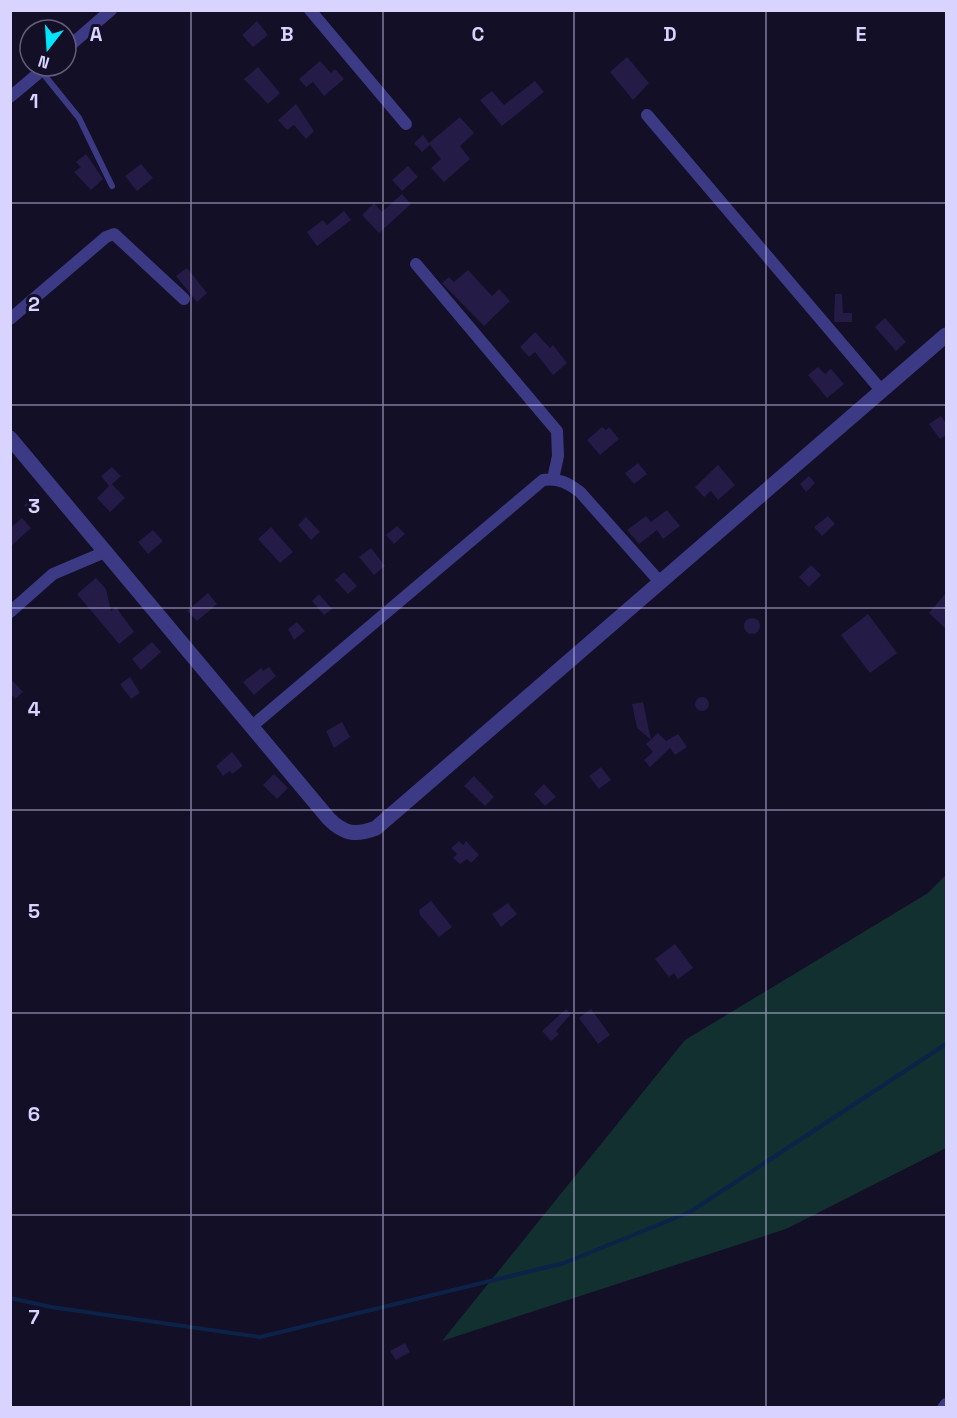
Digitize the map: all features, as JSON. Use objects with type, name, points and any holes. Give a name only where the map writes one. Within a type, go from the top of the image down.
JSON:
[{"type":"street","points":[[78,39],[111,10]]},
{"type":"street","points":[[310,10],[406,124]]},
{"type":"street","points":[[10,97],[33,78]]},
{"type":"street","points":[[647,115],[881,390]]},
{"type":"street","points":[[10,319],[106,237],[114,234],[184,299]]},
{"type":"street","points":[[416,264],[557,431],[558,456],[553,479]]},
{"type":"street","points":[[10,438],[337,827],[344,831],[363,833],[376,828],[946,335]]},
{"type":"street","points":[[251,727],[543,480],[553,479],[568,483],[580,492],[660,582]]},
{"type":"street","points":[[10,612],[53,574],[105,552]]},
{"type":"street","points":[[943,1407],[946,1404]]},
{"type":"lane","points":[[50,78],[79,118],[111,186]]},
{"type":"green space","points":[[946,875],[946,1148],[786,1229],[442,1341],[685,1040],[928,893]]},
{"type":"building","points":[[257,21],[268,35],[253,47],[242,35]]},
{"type":"building","points":[[627,57],[649,83],[633,100],[610,72]]},
{"type":"building","points":[[320,61],[331,73],[335,69],[344,79],[324,96],[313,82],[306,87],[299,79]]},
{"type":"building","points":[[258,67],[280,93],[268,104],[244,79]]},
{"type":"building","points":[[535,81],[544,92],[502,126],[480,100],[492,91],[504,105]]},
{"type":"building","points":[[296,104],[314,131],[306,139],[294,125],[287,130],[278,120]]},
{"type":"building","points":[[460,117],[474,133],[460,146],[470,159],[444,182],[431,168],[441,159],[430,145],[422,152],[414,143],[423,135],[429,143]]},
{"type":"building","points":[[86,154],[103,179],[91,190],[74,172],[81,167],[76,162]]},
{"type":"building","points":[[141,164],[153,178],[137,191],[125,176]]},
{"type":"building","points":[[408,166],[418,177],[402,191],[392,180]]},
{"type":"building","points":[[402,194],[411,204],[379,233],[362,215],[374,203],[382,212]]},
{"type":"building","points":[[344,211],[351,220],[317,246],[307,232],[323,220],[327,225]]},
{"type":"building","points":[[187,268],[207,293],[197,302],[176,276]]},
{"type":"building","points":[[468,270],[492,296],[499,289],[510,301],[484,326],[442,283],[449,277],[454,282]]},
{"type":"building","points":[[835,294],[842,294],[843,313],[852,313],[852,322],[834,322]]},
{"type":"building","points":[[885,318],[906,342],[896,351],[875,327]]},
{"type":"building","points":[[535,332],[550,348],[553,345],[567,363],[553,375],[535,352],[529,357],[520,347]]},
{"type":"building","points":[[818,367],[825,374],[831,369],[844,384],[827,398],[808,375]]},
{"type":"building","points":[[941,416],[946,423],[946,435],[940,439],[929,424]]},
{"type":"building","points":[[602,427],[606,430],[609,427],[619,439],[600,455],[587,440]]},
{"type":"building","points":[[638,463],[647,474],[634,484],[625,473]]},
{"type":"building","points":[[718,465],[735,485],[718,500],[711,491],[704,497],[695,487]]},
{"type":"building","points":[[112,467],[121,476],[112,484],[125,498],[110,512],[97,498],[109,486],[101,476]]},
{"type":"building","points":[[809,476],[815,483],[806,492],[800,484]]},
{"type":"building","points":[[35,495],[41,502],[29,512],[24,505]]},
{"type":"building","points":[[667,510],[680,526],[663,539],[657,530],[639,544],[627,530],[646,516],[651,522]]},
{"type":"building","points":[[828,516],[835,524],[822,536],[814,527]]},
{"type":"building","points":[[306,517],[320,532],[311,540],[298,525]]},
{"type":"building","points":[[22,518],[31,528],[10,547],[10,528]]},
{"type":"building","points":[[397,526],[405,534],[394,544],[386,535]]},
{"type":"building","points":[[271,527],[293,552],[280,563],[258,539]]},
{"type":"building","points":[[153,530],[163,541],[148,554],[138,542]]},
{"type":"building","points":[[371,548],[385,566],[374,575],[359,557]]},
{"type":"building","points":[[811,565],[821,575],[809,587],[799,577]]},
{"type":"building","points":[[344,572],[357,586],[348,594],[335,580]]},
{"type":"building","points":[[96,578],[106,589],[111,611],[116,607],[134,632],[119,644],[77,594]]},
{"type":"building","points":[[208,593],[217,604],[197,621],[187,611]]},
{"type":"building","points":[[946,593],[946,629],[929,613]]},
{"type":"building","points":[[319,594],[332,609],[324,615],[312,601]]},
{"type":"building","points":[[868,614],[897,653],[870,673],[841,635]]},
{"type":"building","points":[[752,618],[758,620],[760,626],[758,632],[752,634],[746,632],[744,626],[746,620]]},
{"type":"building","points":[[297,622],[305,631],[294,640],[288,629]]},
{"type":"building","points":[[152,642],[161,652],[141,670],[132,659]]},
{"type":"building","points":[[269,667],[276,676],[254,695],[243,682],[261,668],[263,671]]},
{"type":"building","points":[[130,677],[140,693],[131,699],[120,684]]},
{"type":"building","points":[[10,678],[23,692],[15,699],[10,693]]},
{"type":"building","points":[[699,697],[705,697],[709,704],[705,711],[699,711],[695,707],[695,701]]},
{"type":"building","points":[[643,702],[651,740],[637,728],[632,704]]},
{"type":"building","points":[[342,722],[350,737],[334,748],[326,731]]},
{"type":"building","points":[[658,733],[666,741],[678,734],[687,747],[675,755],[670,748],[650,767],[644,760],[653,752],[646,744]]},
{"type":"building","points":[[232,752],[243,766],[232,774],[230,771],[223,776],[216,766]]},
{"type":"building","points":[[601,767],[611,780],[599,789],[589,776]]},
{"type":"building","points":[[274,774],[288,788],[277,799],[263,785]]},
{"type":"building","points":[[474,776],[494,797],[485,806],[464,786]]},
{"type":"building","points":[[544,784],[556,797],[545,806],[534,794]]},
{"type":"building","points":[[459,841],[463,845],[466,841],[479,855],[471,863],[467,859],[460,864],[453,858],[457,854],[451,848]]},
{"type":"building","points":[[431,901],[452,927],[439,937],[420,915],[419,910]]},
{"type":"building","points":[[508,903],[517,914],[501,927],[492,914]]},
{"type":"building","points":[[675,944],[693,968],[678,979],[674,973],[669,977],[655,959]]},
{"type":"building","points":[[566,1009],[571,1014],[556,1031],[559,1034],[551,1041],[542,1031]]},
{"type":"building","points":[[591,1009],[610,1035],[598,1044],[579,1018]]},
{"type":"building","points":[[405,1343],[410,1352],[396,1360],[390,1351]]},
{"type":"waterway","points":[[10,1298],[51,1307],[260,1337],[564,1263],[690,1212],[946,1044]]}]
